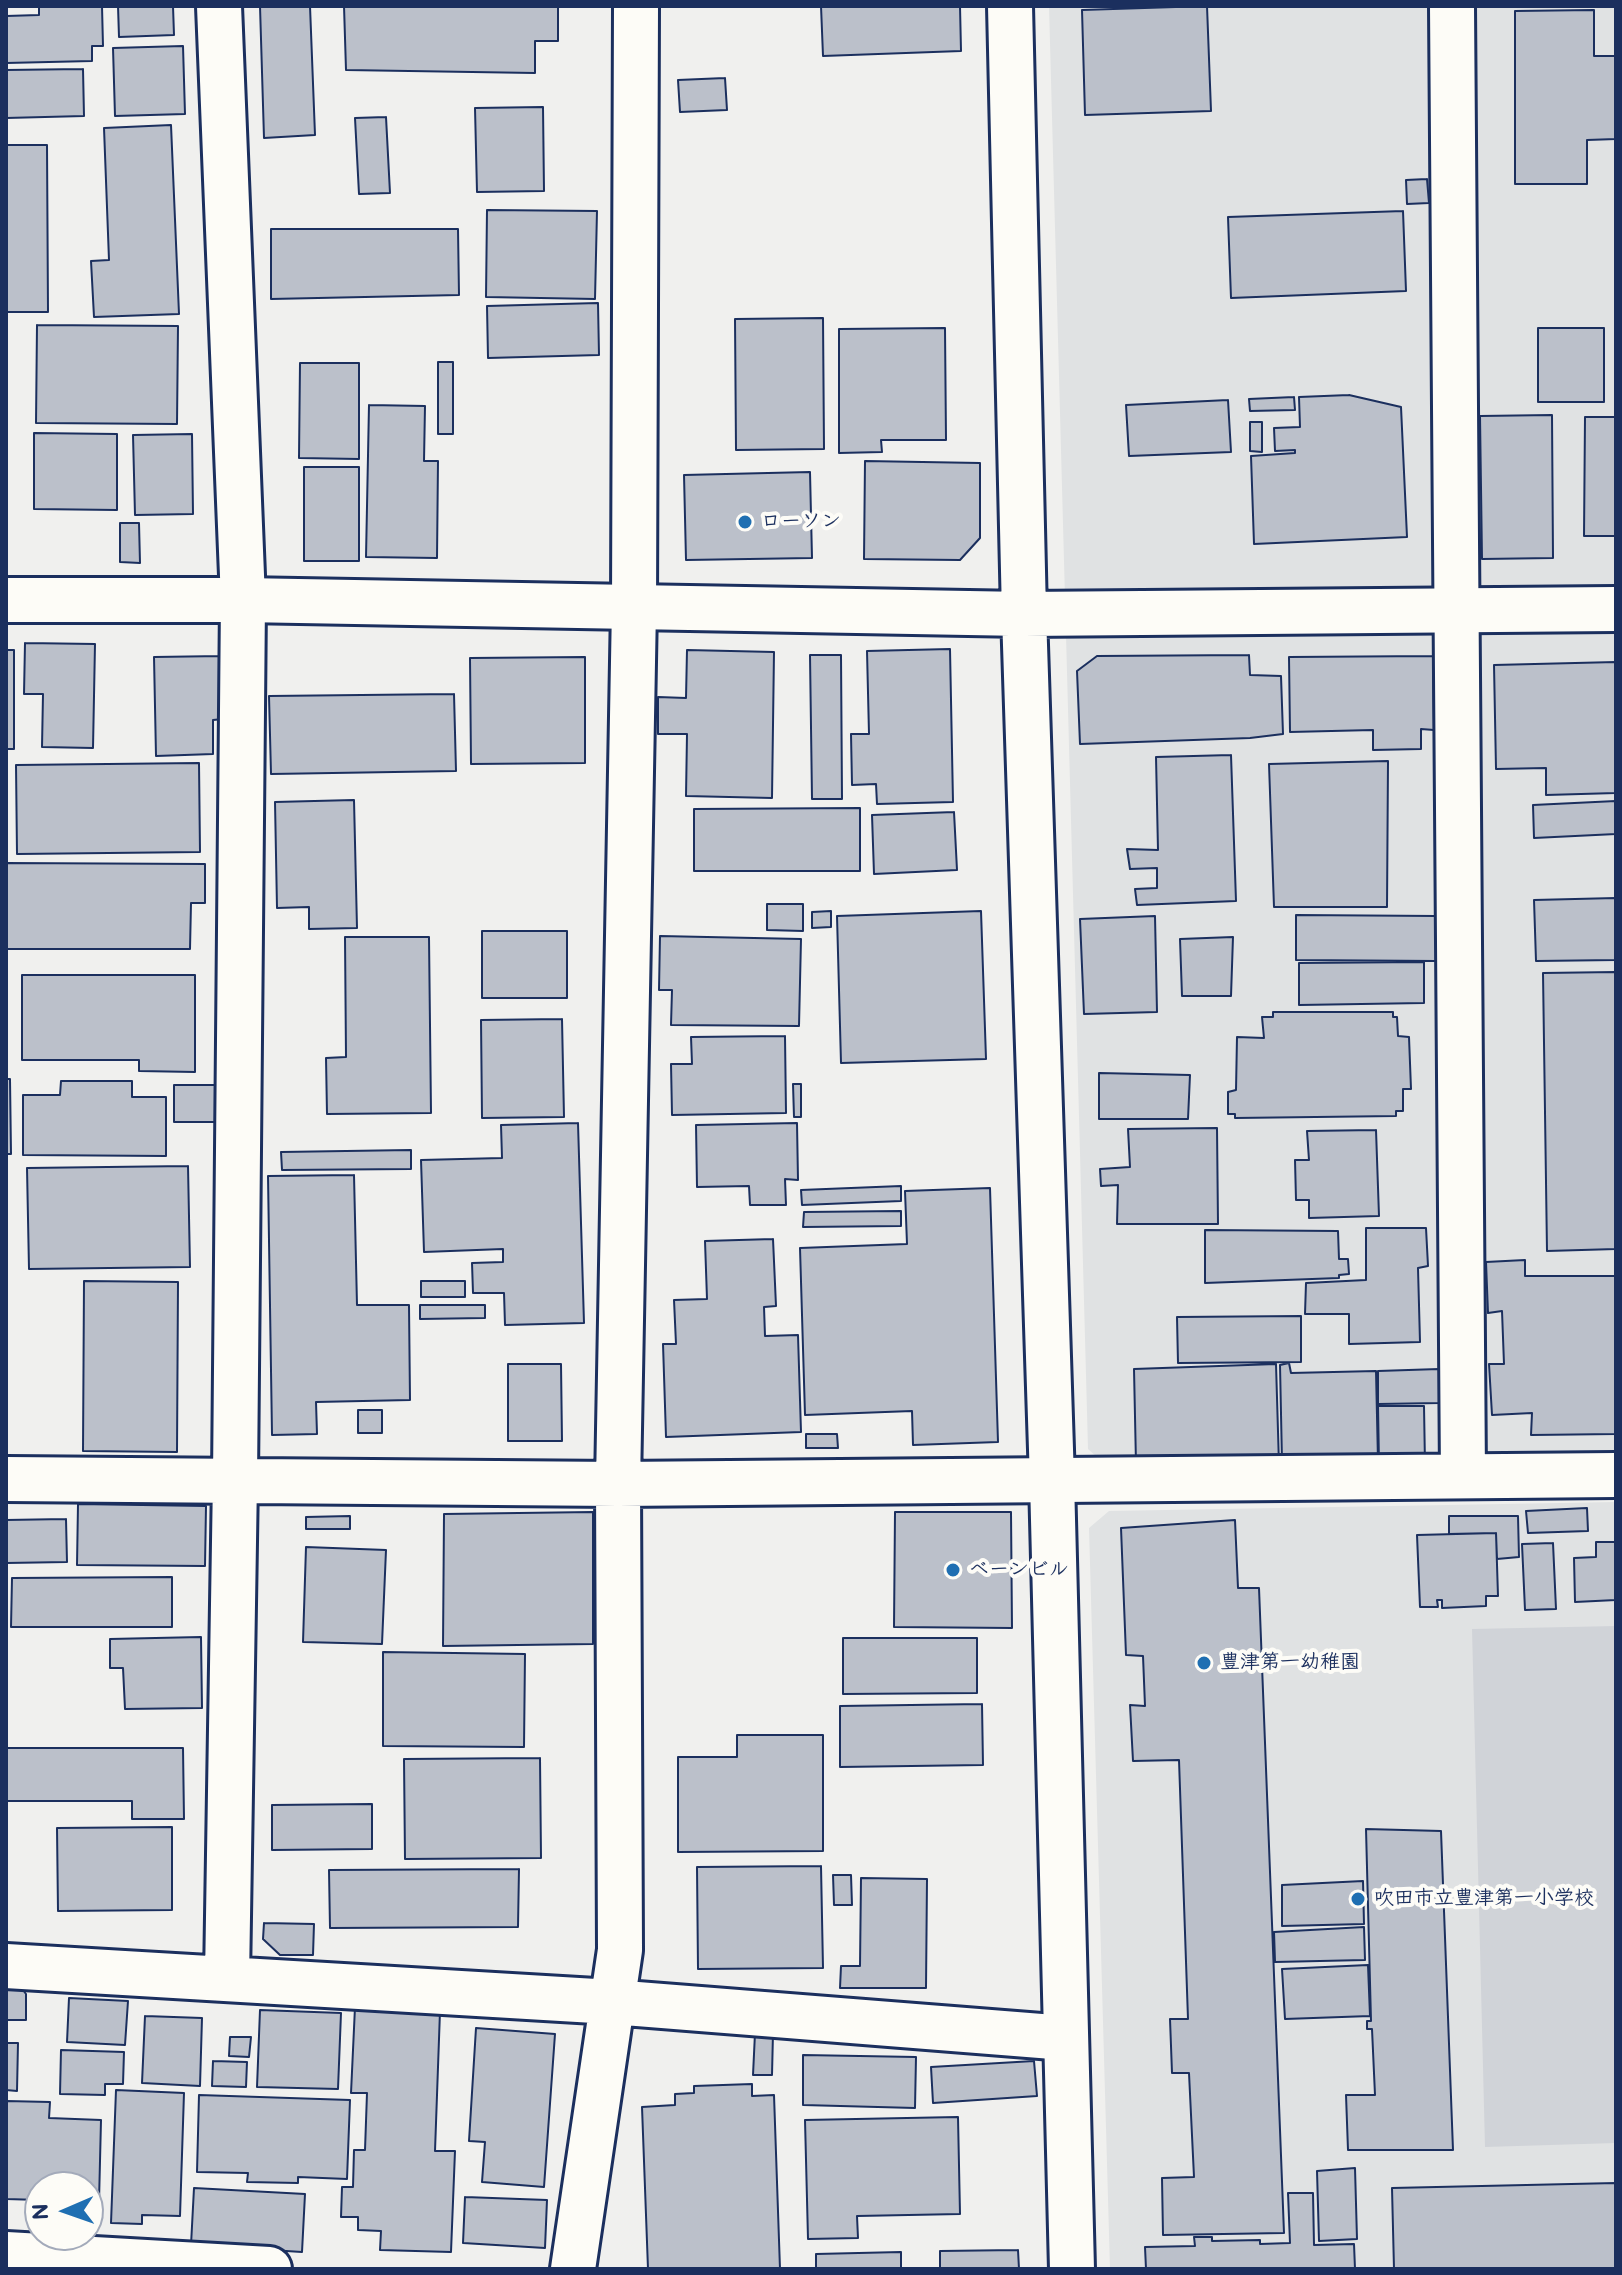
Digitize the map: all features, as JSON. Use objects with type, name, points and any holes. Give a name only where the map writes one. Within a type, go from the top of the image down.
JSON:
[{"type":"street","points":[[219,6],[243,600],[227,1979]]},
{"type":"street","points":[[573,2269],[620,1950],[618,1484],[634,607],[636,6]]},
{"type":"street","points":[[1010,6],[1024,614],[1052,1480],[1072,2269]]},
{"type":"street","points":[[1452,6],[1463,1476]]},
{"type":"street","points":[[6,600],[243,600],[1024,614],[1616,609]]},
{"type":"street","points":[[6,1479],[618,1484],[1616,1475]]},
{"type":"street","points":[[6,1966],[612,2002],[1066,2038]]},
{"type":"street","points":[[6,2254],[269,2269]]},
{"type":"shaded area","points":[[1049,6],[1616,6],[1616,1460],[1107,1466],[1088,1449]]},
{"type":"shaded area","name":"吹田市立豊津第一小学校","points":[[1616,1502],[1616,2269],[1110,2269],[1089,1528],[1109,1511]]},
{"type":"shaded area","points":[[1616,1626],[1616,2143],[1485,2147],[1472,1629]]},
{"type":"building","points":[[39,6],[102,6],[103,46],[92,46],[92,61],[6,63],[6,16],[39,15]]},
{"type":"building","points":[[118,6],[173,6],[174,35],[119,37]]},
{"type":"building","points":[[260,6],[310,6],[315,135],[264,138]]},
{"type":"building","points":[[344,6],[558,6],[558,41],[535,41],[535,73],[346,70]]},
{"type":"building","points":[[821,6],[960,6],[961,51],[823,56]]},
{"type":"building","points":[[1207,6],[1211,111],[1085,115],[1082,10]]},
{"type":"building","points":[[1594,10],[1594,56],[1616,56],[1616,139],[1587,140],[1587,184],[1515,184],[1515,11]]},
{"type":"building","points":[[183,46],[185,114],[115,116],[113,48]]},
{"type":"building","points":[[83,69],[84,116],[6,118],[6,70]]},
{"type":"building","points":[[725,78],[727,110],[680,112],[678,80]]},
{"type":"building","points":[[543,107],[544,191],[477,192],[475,108]]},
{"type":"building","points":[[386,117],[390,193],[359,194],[355,118]]},
{"type":"building","points":[[171,125],[179,314],[94,317],[91,261],[109,260],[104,128]]},
{"type":"building","points":[[6,145],[47,145],[48,312],[6,312]]},
{"type":"building","points":[[1427,179],[1429,203],[1407,204],[1406,180]]},
{"type":"building","points":[[487,210],[597,211],[595,299],[486,297]]},
{"type":"building","points":[[1403,211],[1406,291],[1231,298],[1228,217]]},
{"type":"building","points":[[271,229],[458,229],[459,295],[271,299]]},
{"type":"building","points":[[598,303],[599,355],[488,358],[487,306]]},
{"type":"building","points":[[823,318],[824,449],[736,450],[735,319]]},
{"type":"building","points":[[37,325],[178,326],[177,424],[36,423]]},
{"type":"building","points":[[945,328],[946,440],[881,440],[882,452],[839,453],[839,329]]},
{"type":"building","points":[[1538,328],[1604,328],[1604,402],[1538,402]]},
{"type":"building","points":[[438,362],[453,362],[453,434],[438,434]]},
{"type":"building","points":[[300,363],[359,363],[359,459],[299,458]]},
{"type":"building","points":[[1349,395],[1401,407],[1407,537],[1254,544],[1251,456],[1295,453],[1295,450],[1275,451],[1274,428],[1300,427],[1299,397]]},
{"type":"building","points":[[1294,397],[1295,410],[1250,411],[1249,399]]},
{"type":"building","points":[[1228,400],[1231,452],[1129,456],[1126,405]]},
{"type":"building","points":[[369,405],[425,406],[424,461],[438,461],[437,558],[366,557]]},
{"type":"building","points":[[1552,415],[1553,558],[1482,559],[1480,416]]},
{"type":"building","points":[[1585,417],[1616,417],[1616,536],[1584,536]]},
{"type":"building","points":[[1250,422],[1262,422],[1262,452],[1250,451]]},
{"type":"building","points":[[34,433],[117,434],[117,510],[34,509]]},
{"type":"building","points":[[192,434],[193,514],[135,515],[133,435]]},
{"type":"building","points":[[865,461],[980,463],[980,538],[960,560],[864,559]]},
{"type":"building","points":[[304,467],[359,467],[359,561],[304,561]]},
{"type":"building","points":[[810,472],[812,558],[686,560],[684,475]]},
{"type":"building","points":[[120,523],[139,523],[140,563],[120,562]]},
{"type":"building","points":[[25,643],[95,644],[93,748],[42,747],[43,694],[24,694]]},
{"type":"building","points":[[950,649],[953,802],[877,804],[876,784],[852,785],[851,734],[869,734],[867,651]]},
{"type":"building","points":[[6,650],[14,650],[14,749],[6,749]]},
{"type":"building","points":[[687,650],[774,652],[772,798],[686,796],[687,734],[658,734],[658,697],[686,698]]},
{"type":"building","points":[[810,655],[841,655],[842,799],[812,799]]},
{"type":"building","points":[[1249,655],[1250,675],[1281,676],[1283,734],[1080,744],[1077,671],[1097,656]]},
{"type":"building","points":[[222,656],[223,719],[213,720],[213,754],[156,756],[154,657]]},
{"type":"building","points":[[1433,656],[1434,730],[1421,729],[1421,749],[1373,750],[1373,730],[1290,732],[1289,657]]},
{"type":"building","points":[[585,657],[585,763],[471,764],[470,658]]},
{"type":"building","points":[[1616,662],[1616,793],[1546,795],[1546,768],[1496,769],[1494,665]]},
{"type":"building","points":[[454,694],[456,771],[271,774],[269,696]]},
{"type":"building","points":[[1231,755],[1236,901],[1137,905],[1135,889],[1157,888],[1157,868],[1130,869],[1127,849],[1158,850],[1156,757]]},
{"type":"building","points":[[1388,761],[1387,907],[1274,907],[1269,764]]},
{"type":"building","points":[[199,763],[200,852],[17,854],[16,765]]},
{"type":"building","points":[[354,800],[357,928],[309,929],[309,907],[277,908],[275,802]]},
{"type":"building","points":[[1616,801],[1616,834],[1534,838],[1533,805]]},
{"type":"building","points":[[860,808],[860,871],[694,871],[694,809]]},
{"type":"building","points":[[954,812],[957,870],[874,874],[872,815]]},
{"type":"building","points":[[6,863],[205,864],[205,903],[191,903],[190,949],[6,949]]},
{"type":"building","points":[[1616,898],[1616,960],[1536,961],[1534,900]]},
{"type":"building","points":[[767,904],[803,904],[803,931],[767,930]]},
{"type":"building","points":[[831,911],[831,927],[812,928],[812,912]]},
{"type":"building","points":[[981,911],[986,1059],[841,1063],[837,916]]},
{"type":"building","points":[[1296,915],[1436,916],[1436,961],[1296,960]]},
{"type":"building","points":[[1155,916],[1157,1012],[1084,1014],[1080,919]]},
{"type":"building","points":[[482,931],[567,931],[567,998],[482,998]]},
{"type":"building","points":[[660,936],[801,939],[799,1026],[671,1025],[672,990],[659,990]]},
{"type":"building","points":[[345,937],[429,937],[431,1113],[327,1114],[326,1058],[346,1057]]},
{"type":"building","points":[[1233,937],[1231,996],[1182,996],[1180,939]]},
{"type":"building","points":[[1424,962],[1424,1003],[1299,1005],[1299,963]]},
{"type":"building","points":[[1616,972],[1616,1249],[1547,1251],[1543,973]]},
{"type":"building","points":[[22,975],[195,975],[195,1072],[139,1071],[139,1060],[22,1060]]},
{"type":"building","points":[[1273,1012],[1393,1012],[1393,1017],[1397,1017],[1398,1036],[1409,1037],[1411,1089],[1403,1089],[1403,1111],[1396,1111],[1396,1116],[1235,1118],[1235,1114],[1228,1114],[1228,1092],[1236,1090],[1237,1037],[1264,1038],[1262,1017],[1273,1017]]},
{"type":"building","points":[[562,1019],[564,1117],[482,1118],[481,1020]]},
{"type":"building","points":[[785,1036],[786,1113],[672,1115],[671,1064],[692,1064],[691,1037]]},
{"type":"building","points":[[1099,1073],[1190,1075],[1188,1119],[1099,1119]]},
{"type":"building","points":[[6,1079],[10,1079],[11,1154],[6,1154]]},
{"type":"building","points":[[61,1081],[132,1081],[132,1097],[166,1097],[166,1156],[23,1155],[23,1095],[60,1095]]},
{"type":"building","points":[[793,1084],[801,1084],[801,1117],[794,1117]]},
{"type":"building","points":[[174,1085],[218,1085],[217,1122],[174,1122]]},
{"type":"building","points":[[578,1123],[584,1323],[505,1325],[504,1293],[473,1293],[472,1263],[503,1262],[503,1249],[424,1252],[421,1160],[502,1158],[501,1125]]},
{"type":"building","points":[[797,1123],[798,1180],[785,1179],[786,1205],[750,1205],[749,1186],[697,1187],[696,1125]]},
{"type":"building","points":[[1217,1128],[1218,1224],[1117,1224],[1118,1185],[1101,1186],[1100,1169],[1130,1167],[1128,1129]]},
{"type":"building","points":[[1376,1130],[1379,1216],[1309,1218],[1309,1200],[1296,1200],[1295,1160],[1309,1160],[1307,1131]]},
{"type":"building","points":[[411,1150],[411,1169],[282,1170],[281,1152]]},
{"type":"building","points":[[188,1166],[190,1267],[29,1269],[27,1168]]},
{"type":"building","points":[[354,1175],[357,1305],[409,1305],[410,1400],[316,1402],[317,1434],[272,1435],[268,1176]]},
{"type":"building","points":[[901,1186],[901,1201],[802,1205],[801,1190]]},
{"type":"building","points":[[990,1188],[998,1442],[913,1445],[912,1411],[805,1415],[800,1248],[907,1244],[905,1191]]},
{"type":"building","points":[[901,1211],[901,1226],[803,1227],[804,1212]]},
{"type":"building","points":[[1366,1228],[1426,1228],[1428,1266],[1418,1268],[1420,1342],[1349,1344],[1349,1314],[1305,1314],[1306,1283],[1366,1280]]},
{"type":"building","points":[[1205,1230],[1338,1231],[1339,1259],[1348,1259],[1349,1274],[1339,1275],[1339,1278],[1205,1283]]},
{"type":"building","points":[[773,1239],[776,1306],[764,1307],[765,1336],[798,1335],[801,1432],[666,1437],[663,1344],[676,1344],[674,1300],[707,1299],[705,1241]]},
{"type":"building","points":[[1525,1260],[1525,1276],[1616,1276],[1616,1434],[1531,1435],[1532,1413],[1492,1415],[1489,1364],[1504,1364],[1502,1311],[1488,1313],[1486,1262]]},
{"type":"building","points":[[84,1281],[178,1282],[177,1452],[83,1451]]},
{"type":"building","points":[[421,1281],[465,1281],[465,1297],[421,1297]]},
{"type":"building","points":[[420,1305],[485,1305],[485,1318],[420,1319]]},
{"type":"building","points":[[1301,1316],[1301,1362],[1178,1363],[1177,1317]]},
{"type":"building","points":[[1289,1363],[1291,1373],[1376,1371],[1378,1461],[1282,1462],[1280,1365]]},
{"type":"building","points":[[508,1364],[561,1364],[562,1441],[508,1441]]},
{"type":"building","points":[[1276,1364],[1279,1465],[1136,1464],[1134,1369]]},
{"type":"building","points":[[1439,1369],[1440,1403],[1378,1404],[1378,1371]]},
{"type":"building","points":[[1378,1406],[1424,1406],[1425,1465],[1379,1465]]},
{"type":"building","points":[[358,1410],[382,1410],[382,1433],[358,1433]]},
{"type":"building","points":[[806,1434],[837,1434],[838,1448],[806,1448]]},
{"type":"building","points":[[78,1504],[206,1506],[205,1566],[77,1565]]},
{"type":"building","points":[[1587,1508],[1588,1531],[1528,1533],[1526,1511]]},
{"type":"building","points":[[593,1512],[593,1644],[443,1646],[444,1514]]},
{"type":"building","name":"ベーンビル","points":[[895,1512],[1011,1512],[1012,1628],[894,1627]]},
{"type":"building","points":[[350,1516],[350,1529],[306,1529],[306,1517]]},
{"type":"building","points":[[1449,1516],[1518,1516],[1519,1557],[1497,1559],[1496,1533],[1449,1534]]},
{"type":"building","points":[[66,1519],[67,1562],[6,1563],[6,1520]]},
{"type":"building","points":[[1235,1520],[1238,1588],[1259,1588],[1284,2233],[1163,2235],[1162,2178],[1194,2177],[1189,2073],[1172,2073],[1170,2019],[1188,2019],[1179,1760],[1133,1761],[1130,1705],[1145,1706],[1143,1656],[1126,1655],[1121,1528]]},
{"type":"building","points":[[1496,1533],[1498,1596],[1486,1596],[1486,1606],[1442,1608],[1442,1600],[1437,1600],[1438,1607],[1420,1607],[1417,1535]]},
{"type":"building","points":[[1596,1542],[1616,1542],[1616,1600],[1575,1602],[1574,1558],[1596,1557]]},
{"type":"building","points":[[1553,1543],[1556,1609],[1525,1610],[1522,1544]]},
{"type":"building","points":[[306,1547],[386,1550],[382,1644],[303,1642]]},
{"type":"building","points":[[172,1577],[172,1627],[11,1627],[12,1578]]},
{"type":"building","points":[[201,1637],[202,1708],[125,1709],[123,1668],[110,1668],[110,1639]]},
{"type":"building","points":[[843,1638],[977,1638],[977,1693],[843,1694]]},
{"type":"building","points":[[383,1652],[525,1654],[524,1747],[383,1746]]},
{"type":"building","points":[[982,1704],[983,1765],[840,1767],[840,1706]]},
{"type":"building","points":[[737,1735],[823,1735],[823,1851],[678,1852],[678,1757],[737,1757]]},
{"type":"building","points":[[6,1748],[183,1748],[184,1819],[132,1819],[132,1801],[6,1801]]},
{"type":"building","points":[[540,1758],[541,1858],[405,1859],[404,1759]]},
{"type":"building","points":[[372,1804],[372,1849],[272,1850],[272,1805]]},
{"type":"building","points":[[172,1827],[172,1910],[58,1911],[57,1828]]},
{"type":"building","points":[[1366,1829],[1441,1831],[1453,2150],[1348,2150],[1346,2095],[1375,2095],[1372,2029],[1367,2029],[1367,2021],[1371,2021]]},
{"type":"building","points":[[821,1866],[823,1968],[698,1969],[697,1867]]},
{"type":"building","points":[[519,1869],[518,1927],[330,1928],[329,1870]]},
{"type":"building","points":[[833,1875],[851,1875],[852,1905],[834,1905]]},
{"type":"building","points":[[861,1878],[927,1879],[926,1988],[840,1988],[841,1966],[860,1966]]},
{"type":"building","points":[[1363,1881],[1364,1924],[1282,1926],[1282,1885]]},
{"type":"building","points":[[264,1923],[314,1924],[313,1955],[280,1955],[263,1939]]},
{"type":"building","points":[[1364,1927],[1365,1960],[1275,1962],[1274,1932]]},
{"type":"building","points":[[1368,1965],[1370,2016],[1285,2019],[1282,1969]]},
{"type":"building","points":[[6,1985],[20,1986],[26,1994],[26,2020],[6,2020]]},
{"type":"building","points":[[69,1998],[128,2001],[125,2045],[67,2042]]},
{"type":"building","points":[[355,2007],[440,2011],[435,2151],[455,2151],[451,2252],[380,2250],[381,2231],[358,2230],[358,2217],[341,2217],[342,2187],[353,2187],[354,2150],[365,2150],[367,2093],[351,2093]]},
{"type":"building","points":[[260,2010],[341,2013],[338,2089],[257,2087]]},
{"type":"building","points":[[145,2016],[202,2018],[200,2086],[142,2083]]},
{"type":"building","points":[[476,2028],[555,2034],[544,2187],[482,2182],[485,2142],[469,2141]]},
{"type":"building","points":[[755,2033],[773,2033],[772,2075],[753,2075]]},
{"type":"building","points":[[230,2037],[251,2037],[249,2057],[229,2056]]},
{"type":"building","points":[[6,2043],[18,2043],[17,2091],[6,2090]]},
{"type":"building","points":[[61,2050],[124,2052],[123,2084],[105,2084],[105,2095],[60,2094]]},
{"type":"building","points":[[803,2055],[916,2057],[915,2108],[803,2105]]},
{"type":"building","points":[[213,2061],[247,2062],[246,2087],[212,2086]]},
{"type":"building","points":[[1034,2061],[1037,2096],[933,2103],[931,2067]]},
{"type":"building","points":[[752,2084],[752,2096],[774,2095],[780,2269],[648,2269],[642,2107],[675,2105],[675,2094],[694,2093],[694,2086]]},
{"type":"building","points":[[116,2090],[184,2093],[180,2216],[142,2215],[142,2224],[111,2223]]},
{"type":"building","points":[[199,2095],[350,2100],[347,2179],[298,2177],[298,2183],[247,2182],[248,2173],[197,2172]]},
{"type":"building","points":[[6,2101],[50,2102],[49,2118],[101,2120],[100,2171],[24,2171],[24,2200],[6,2199]]},
{"type":"building","points":[[958,2117],[960,2214],[857,2216],[858,2238],[808,2239],[805,2120]]},
{"type":"building","points":[[1355,2168],[1357,2239],[1319,2241],[1317,2171]]},
{"type":"building","points":[[1616,2183],[1616,2269],[1394,2269],[1392,2188]]},
{"type":"building","points":[[194,2188],[305,2194],[302,2252],[191,2245]]},
{"type":"building","points":[[1288,2193],[1313,2193],[1314,2245],[1354,2244],[1355,2269],[1146,2269],[1145,2247],[1195,2246],[1194,2237],[1212,2237],[1212,2241],[1260,2240],[1260,2244],[1290,2243]]},
{"type":"building","points":[[465,2197],[547,2200],[545,2248],[463,2243]]},
{"type":"building","points":[[1018,2250],[1019,2269],[940,2269],[940,2251]]},
{"type":"building","points":[[901,2252],[901,2269],[816,2269],[816,2254]]},
{"type":"place","name":"ローソン","points":[[745,522]]},
{"type":"place","name":"ベーンビル","points":[[953,1570]]},
{"type":"place","name":"豊津第一幼稚園","points":[[1204,1663]]},
{"type":"place","name":"吹田市立豊津第一小学校","points":[[1358,1899]]}]
